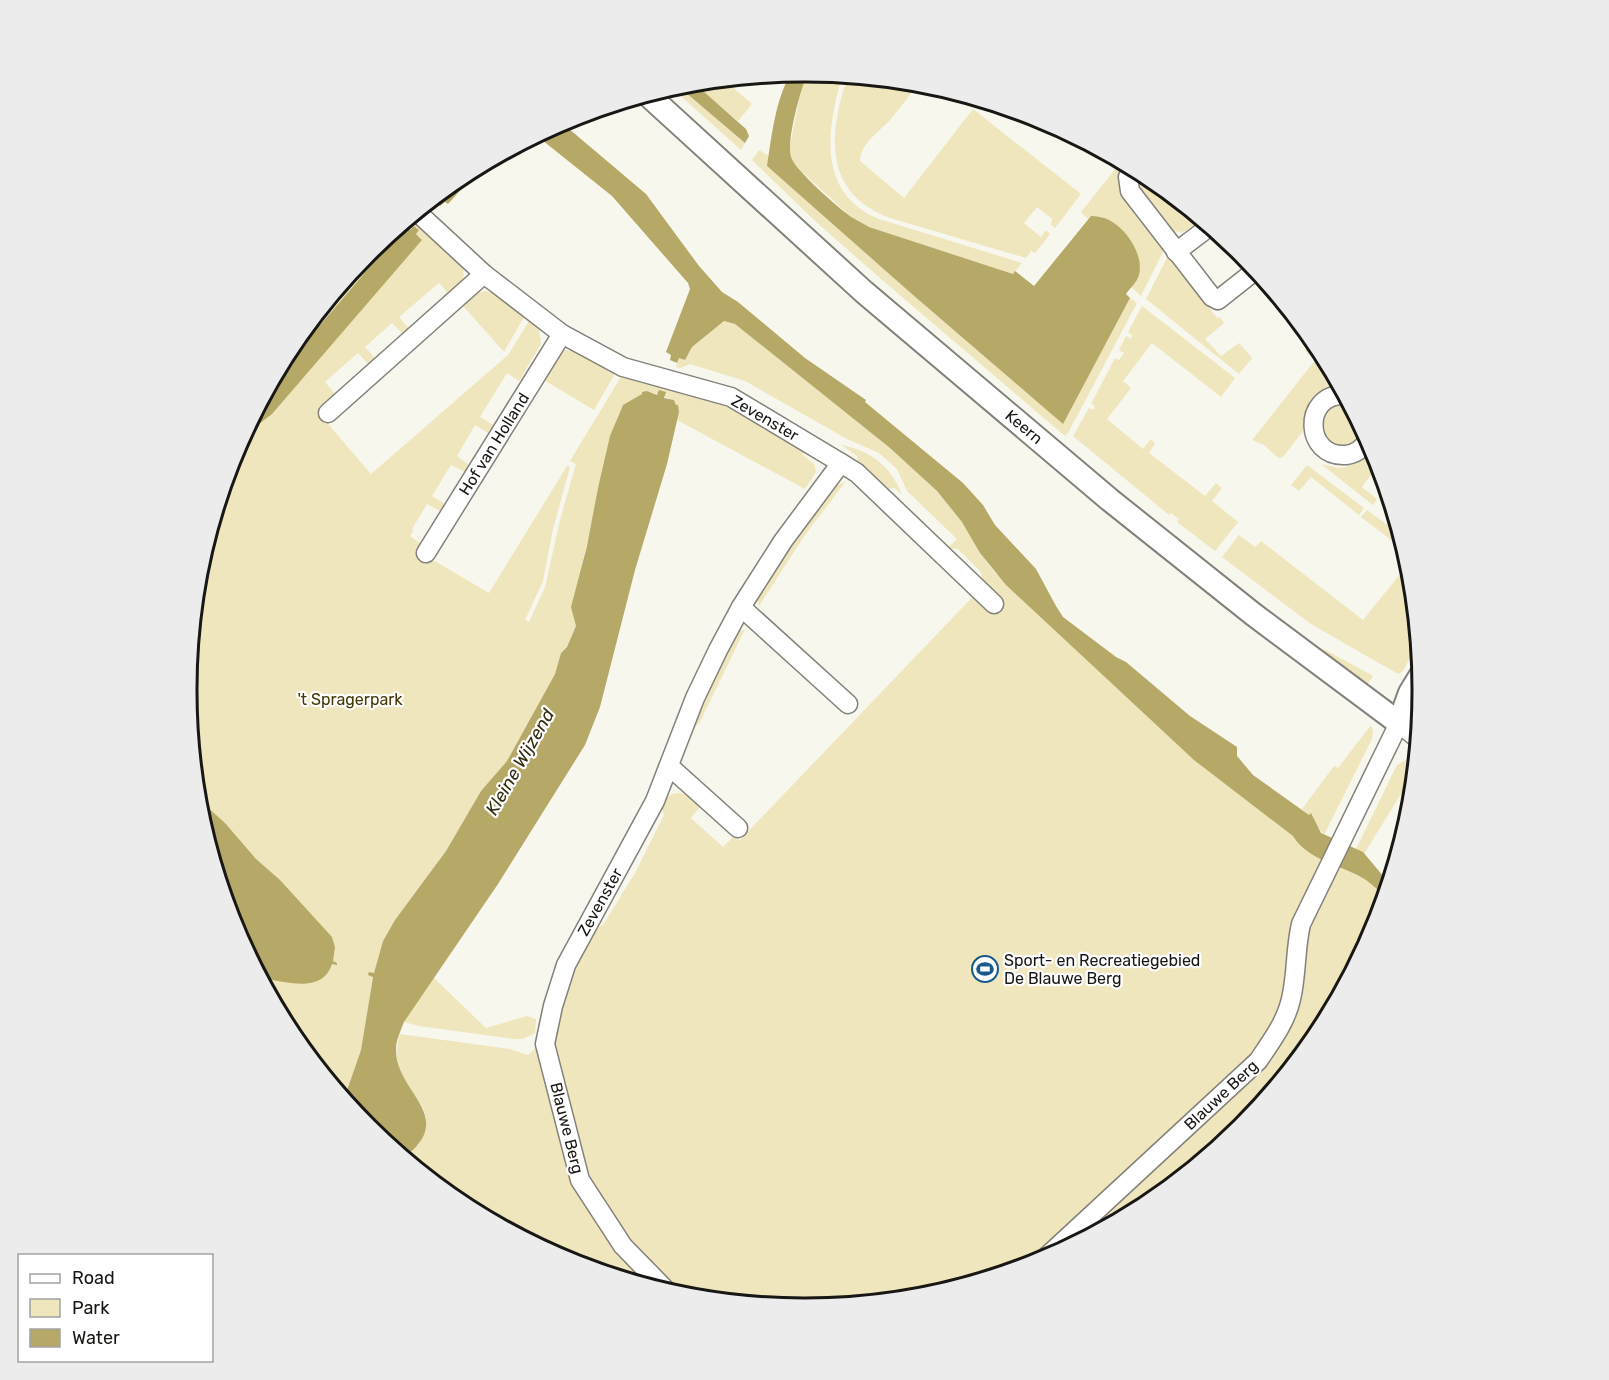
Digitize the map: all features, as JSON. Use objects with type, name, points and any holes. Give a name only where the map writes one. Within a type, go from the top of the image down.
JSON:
[{"type":"street","name":"Keern","points":[[655,101],[864,292],[1110,500],[1244,607],[1411,733]]},
{"type":"street","points":[[1128,177],[1130,191],[1212,297],[1218,300],[1249,276]]},
{"type":"street","points":[[423,218],[484,274],[561,334]]},
{"type":"street","points":[[1176,252],[1203,231]]},
{"type":"street","points":[[328,413],[484,274]]},
{"type":"street","name":"Zevenster","points":[[561,334],[623,367],[731,397],[857,472],[994,604]]},
{"type":"street","name":"Hof van Holland","points":[[426,554],[561,334]]},
{"type":"street","points":[[1337,397],[1322,403],[1316,411],[1313,431],[1316,440],[1323,447],[1340,455],[1358,451],[1361,448]]},
{"type":"street","name":"Zevenster","points":[[545,1044],[553,1006],[566,965],[656,801],[695,698],[741,607],[783,541],[841,463]]},
{"type":"street","points":[[741,607],[848,704]]},
{"type":"street","points":[[1400,723],[1412,690]]},
{"type":"street","name":"Blauwe Berg","points":[[1067,1238],[1258,1061],[1281,1027],[1291,1000],[1296,968],[1296,946],[1301,924],[1400,723]]},
{"type":"street","points":[[669,766],[738,828]]},
{"type":"street","name":"Blauwe Berg","points":[[545,1044],[579,1179],[623,1246],[655,1279]]},
{"type":"green space","points":[[804,82],[840,84],[833,117],[831,158],[836,176],[845,193],[859,208],[879,219],[1022,263],[1013,274],[869,227],[852,218],[791,159],[789,150]]},
{"type":"green space","points":[[845,84],[912,92],[863,149],[860,161],[904,198],[973,109],[1081,194],[1055,228],[1051,225],[1052,219],[1037,207],[1024,223],[1041,237],[1046,230],[1050,234],[1035,253],[1031,251],[1026,258],[890,218],[868,207],[852,193],[842,177],[836,159],[835,140]]},
{"type":"green space","points":[[732,87],[752,104],[738,121],[703,91]]},
{"type":"green space","points":[[687,94],[745,143],[741,150],[680,95]]},
{"type":"green space","points":[[759,150],[769,156],[767,166],[1063,423],[1130,298],[1137,303],[1068,433],[1065,436],[813,219],[752,160]]},
{"type":"green space","points":[[1116,169],[1121,172],[1121,186],[1131,209],[1164,250],[1141,296],[1132,288],[1137,279],[1103,217],[1091,216],[1088,219],[1081,212]]},
{"type":"green space","points":[[1138,184],[1195,225],[1184,232],[1170,231],[1138,192]]},
{"type":"green space","name":"'t Spragerpark","points":[[417,223],[462,265],[461,282],[449,294],[439,283],[399,317],[409,329],[403,334],[392,323],[365,347],[375,358],[368,364],[358,353],[325,382],[335,394],[319,407],[330,421],[328,424],[371,474],[508,355],[529,321],[539,329],[541,344],[519,381],[507,373],[480,417],[493,425],[488,433],[475,425],[457,456],[469,465],[465,472],[451,465],[432,496],[445,504],[440,511],[427,504],[410,536],[421,544],[418,549],[423,554],[489,593],[567,466],[570,467],[553,529],[543,581],[525,620],[529,622],[545,587],[560,520],[576,464],[570,461],[622,375],[737,410],[805,449],[802,454],[814,464],[816,472],[805,489],[677,420],[679,412],[674,400],[647,391],[623,406],[617,418],[598,488],[573,611],[576,626],[567,647],[561,653],[555,674],[507,761],[481,791],[446,851],[395,920],[383,941],[374,973],[369,975],[373,976],[361,1050],[347,1090],[299,1028],[278,994],[243,922],[229,885],[209,809],[202,769],[198,730],[198,650],[202,611],[218,533],[229,495],[260,421],[276,389],[295,386],[422,239],[416,234],[419,230],[414,226],[410,230]]},
{"type":"green space","points":[[1168,256],[1217,318],[1220,317],[1224,323],[1205,339],[1221,356],[1239,343],[1252,358],[1239,374],[1146,299]]},
{"type":"green space","name":"'t Spragerpark","points":[[379,257],[313,333],[348,289]]},
{"type":"green space","points":[[485,291],[495,294],[524,317],[504,352],[463,306],[478,293]]},
{"type":"green space","points":[[1142,306],[1235,378],[1221,397],[1152,343],[1123,381],[1131,388],[1107,419],[1143,449],[1151,439],[1155,444],[1149,453],[1205,496],[1216,483],[1222,488],[1212,501],[1238,522],[1215,551],[1177,522],[1179,519],[1171,513],[1169,515],[1073,436],[1089,408],[1093,410],[1095,406],[1091,404],[1115,358],[1119,360],[1124,353],[1119,350],[1126,336],[1131,339],[1132,335],[1128,332]]},
{"type":"green space","name":"Sport- en Recreatiegebied De Blauwe Berg","points":[[724,321],[735,324],[890,448],[937,491],[968,529],[980,553],[995,573],[1380,884],[1349,959],[1310,1028],[1261,1091],[1234,1120],[1174,1172],[1108,1216],[1037,1251],[962,1277],[884,1292],[804,1298],[725,1292],[686,1286],[609,1265],[536,1235],[467,1195],[410,1152],[425,1129],[426,1120],[422,1106],[400,1071],[397,1050],[400,1034],[510,1049],[528,1055],[556,1029],[576,964],[595,929],[603,925],[635,873],[664,815],[661,808],[669,796],[684,794],[701,806],[691,818],[723,847],[734,836],[739,841],[983,586],[981,572],[958,549],[948,548],[957,539],[907,491],[897,469],[879,453],[847,439],[745,381],[690,364],[680,368],[676,367],[679,357],[685,360],[692,347]]},
{"type":"green space","points":[[566,350],[575,351],[616,372],[594,410],[542,379],[557,355]]},
{"type":"green space","points":[[1315,360],[1333,390],[1324,392],[1314,400],[1306,415],[1303,431],[1283,457],[1278,458],[1264,445],[1252,440]]},
{"type":"green space","points":[[1340,404],[1349,421],[1358,440],[1348,447],[1328,444],[1318,431],[1327,406]]},
{"type":"green space","points":[[841,445],[852,447],[879,461],[892,476],[902,495],[895,488],[887,489],[858,465],[857,456]]},
{"type":"green space","points":[[1364,453],[1372,474],[1362,487],[1377,499],[1373,505],[1321,464],[1339,468],[1347,467],[1348,463]]},
{"type":"green space","points":[[1307,465],[1364,508],[1359,515],[1311,477],[1299,491],[1291,485]]},
{"type":"green space","points":[[846,481],[805,535],[759,606],[757,598],[772,571],[832,488]]},
{"type":"green space","points":[[1367,510],[1389,526],[1393,541],[1361,517]]},
{"type":"green space","points":[[1239,535],[1255,547],[1261,541],[1363,620],[1400,574],[1411,650],[1411,655],[1403,671],[1398,674],[1311,624],[1222,557]]},
{"type":"green space","points":[[745,629],[700,722],[689,734],[704,696],[731,641],[737,633]]},
{"type":"green space","points":[[1324,649],[1373,676],[1366,687],[1322,653]]},
{"type":"green space","points":[[1371,725],[1372,739],[1324,835],[1302,809],[1334,766],[1338,768]]},
{"type":"green space","points":[[1408,759],[1403,790],[1364,854],[1356,849],[1397,765]]},
{"type":"green space","points":[[433,977],[486,1028],[527,1016],[536,1019],[535,1033],[523,1039],[513,1039],[404,1022]]},
{"type":"water","points":[[805,82],[792,127],[790,149],[794,163],[828,198],[847,214],[869,227],[1013,274],[1015,271],[1034,286],[1091,216],[1109,220],[1128,236],[1139,259],[1139,275],[1126,294],[1130,298],[1063,424],[767,166],[775,118],[786,84]]},
{"type":"water","points":[[703,91],[746,129],[749,136],[745,143],[687,94]]},
{"type":"water","points":[[570,130],[646,194],[699,266],[722,292],[738,302],[805,358],[866,400],[865,402],[963,483],[983,505],[995,525],[1036,569],[1063,617],[1126,662],[1190,716],[1237,747],[1237,756],[1253,775],[1309,815],[1311,813],[1321,833],[1363,852],[1383,876],[1378,890],[1366,880],[1308,851],[1293,836],[1194,760],[1006,585],[980,553],[962,522],[937,491],[890,448],[735,324],[724,321],[692,347],[685,360],[679,358],[677,363],[670,360],[671,355],[666,352],[690,289],[688,283],[612,196],[544,142]]},
{"type":"water","points":[[462,189],[448,204],[445,202],[439,205]]},
{"type":"water","points":[[414,226],[419,230],[416,234],[422,240],[272,414],[258,424],[278,386],[313,333],[379,257]]},
{"type":"water","name":"Kleine Wijzend","points":[[659,390],[666,392],[664,398],[674,400],[679,412],[667,464],[635,570],[600,707],[585,745],[498,884],[404,1022],[399,1035],[396,1049],[398,1065],[425,1116],[426,1129],[420,1142],[410,1152],[375,1120],[347,1090],[361,1050],[373,977],[368,975],[369,972],[374,973],[383,941],[395,920],[446,851],[481,791],[507,761],[555,674],[561,653],[567,647],[576,626],[571,607],[587,546],[610,436],[623,405],[642,392],[647,391],[657,395]]},
{"type":"water","points":[[209,809],[225,823],[256,859],[280,880],[332,937],[335,947],[333,961],[337,965],[332,964],[327,974],[320,980],[311,983],[271,980],[260,959],[229,885]]},
{"type":"place","name":"Sport- en Recreatiegebied De Blauwe Berg","points":[[985,969]]}]
